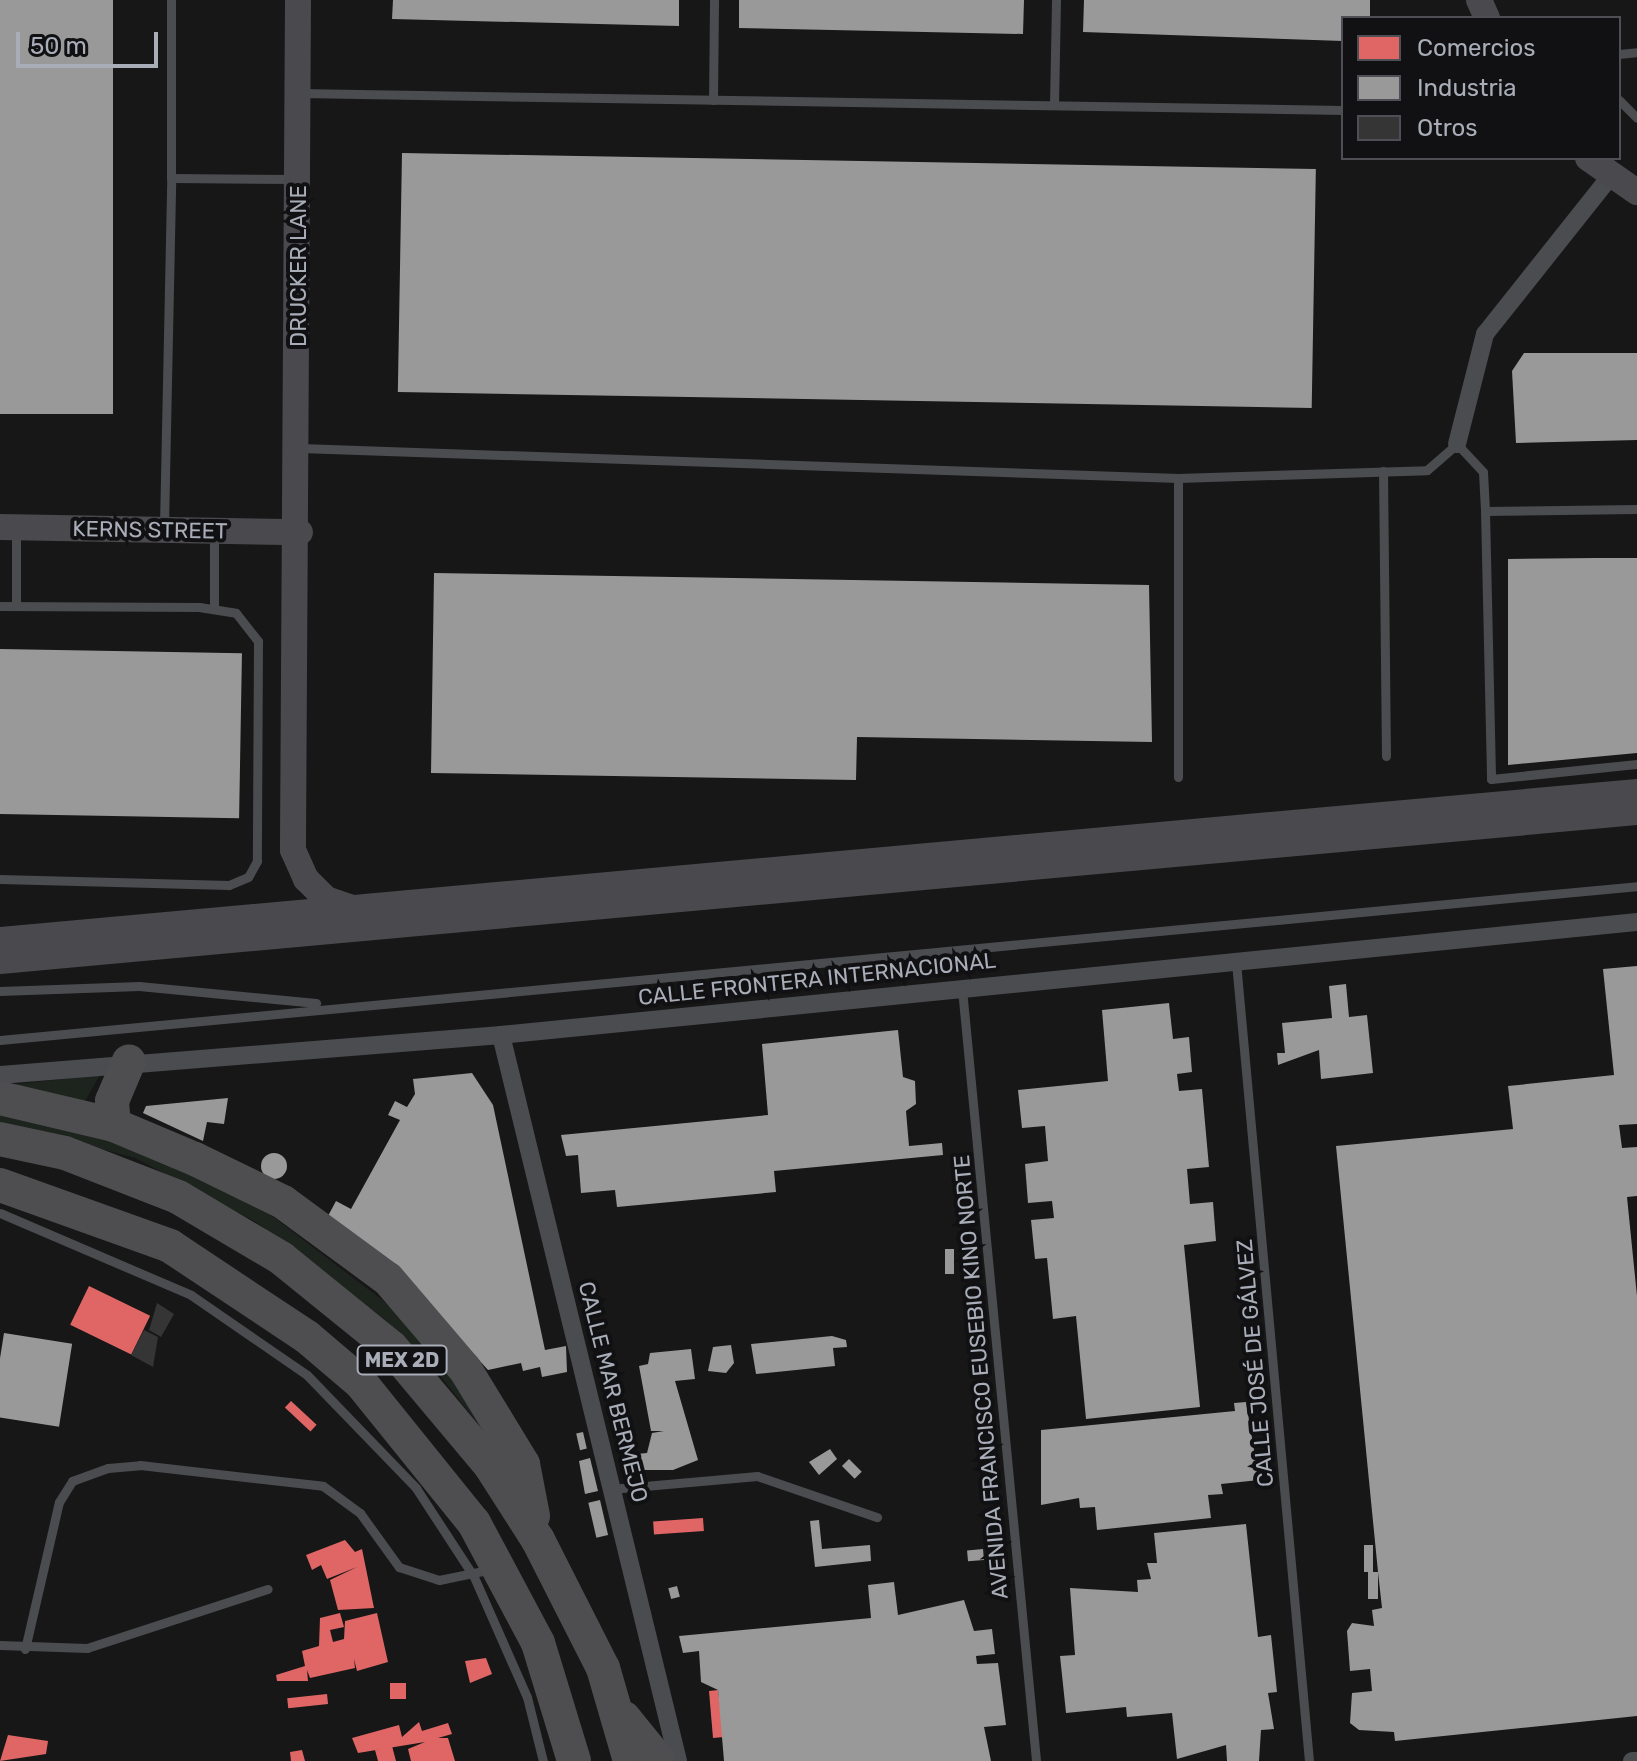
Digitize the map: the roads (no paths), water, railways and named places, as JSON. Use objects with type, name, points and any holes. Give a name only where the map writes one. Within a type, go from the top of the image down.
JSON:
[{"type":"highway","points":[[114,1125],[112,1101],[129,1061]]},
{"type":"highway","points":[[0,1098],[114,1125],[283,1202],[388,1279],[465,1369],[523,1464],[538,1540]]},
{"type":"highway","name":"MEX 2D","points":[[0,1139],[65,1153],[178,1197],[322,1289],[446,1408],[538,1540],[587,1631],[618,1711],[630,1761]]},
{"type":"highway","name":"MEX 2D","points":[[0,1185],[170,1246],[307,1337],[400,1425],[486,1572],[538,1643],[574,1761]]},
{"type":"highway","points":[[618,1711],[659,1761]]},
{"type":"main road","name":"DRUCKER LANE","points":[[298,0],[300,532],[293,850],[326,899],[356,909]]},
{"type":"main road","points":[[1590,160],[1610,177],[1637,192]]},
{"type":"main road","name":"KERNS STREET","points":[[8,528],[300,532]]},
{"type":"main road","points":[[0,940],[1637,792]]},
{"type":"main road","points":[[0,961],[1637,812]]},
{"type":"main road","points":[[356,909],[410,923]]},
{"type":"street","points":[[1457,444],[1485,334],[1610,177]]},
{"type":"street","name":"CALLE FRONTERA INTERNACIONAL","points":[[0,1075],[129,1061],[501,1035],[1637,922]]},
{"type":"street","name":"CALLE MAR BERMEJO","points":[[501,1035],[678,1761]]},
{"type":"lane","points":[[164,530],[171,0]]},
{"type":"lane","points":[[713,100],[714,0]]},
{"type":"lane","points":[[1054,105],[1056,0]]},
{"type":"lane","points":[[299,93],[1341,110]]},
{"type":"lane","points":[[1627,105],[1637,118]]},
{"type":"lane","points":[[171,178],[299,179]]},
{"type":"lane","points":[[300,448],[1178,478],[1427,470],[1457,444],[1483,472],[1491,779],[1637,764]]},
{"type":"lane","points":[[1383,471],[1386,756]]},
{"type":"lane","points":[[1178,478],[1178,777]]},
{"type":"lane","points":[[1485,511],[1637,509]]},
{"type":"lane","points":[[8,528],[16,606]]},
{"type":"lane","points":[[214,530],[214,609]]},
{"type":"lane","points":[[0,606],[214,609],[236,613],[258,641],[257,861],[248,877],[229,885],[0,879]]},
{"type":"lane","points":[[0,1040],[335,1005],[1637,886]]},
{"type":"lane","name":"CALLE JOSÉ DE GÁLVEZ","points":[[1236,962],[1309,1761]]},
{"type":"lane","points":[[0,991],[139,986],[335,1005]]},
{"type":"lane","name":"AVENIDA FRANCISCO EUSEBIO KINO NORTE","points":[[962,989],[1036,1761]]},
{"type":"lane","points":[[0,1213],[191,1295],[307,1375],[416,1488],[486,1572],[527,1697],[543,1761]]},
{"type":"lane","points":[[25,1649],[59,1502],[72,1481],[108,1468],[140,1465],[323,1486],[360,1513],[399,1567],[439,1580],[486,1572]]},
{"type":"lane","points":[[611,1489],[757,1476],[877,1517]]},
{"type":"lane","points":[[0,1645],[25,1649],[87,1648],[139,1637],[268,1589]]}]
